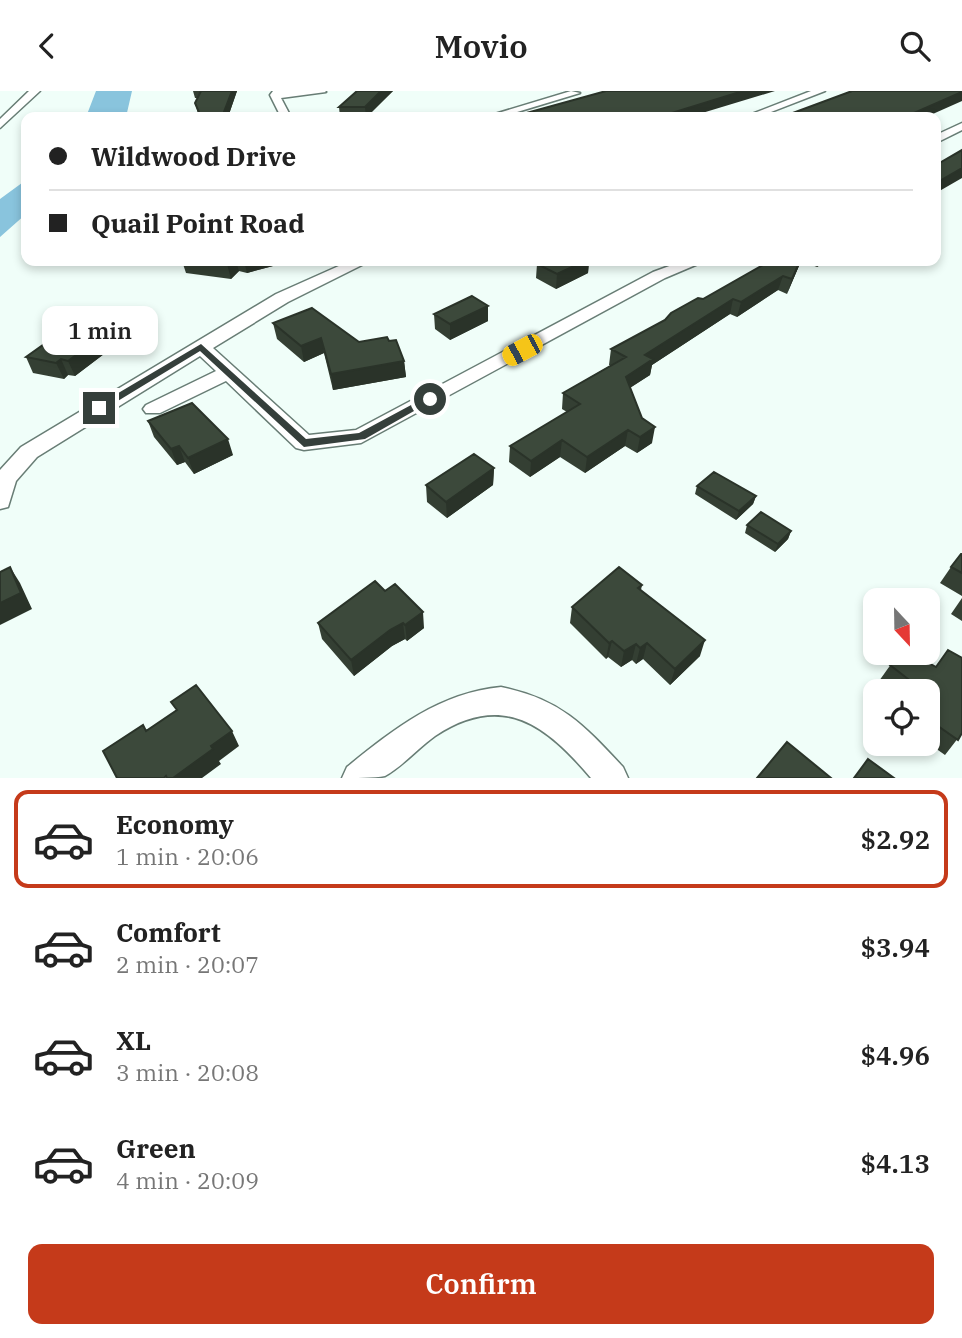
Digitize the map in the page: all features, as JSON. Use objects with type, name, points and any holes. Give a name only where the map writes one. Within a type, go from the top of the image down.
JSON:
[{"type":"street","points":[[0,125],[35,91]]},
{"type":"street","points":[[284,112],[277,93],[321,92]]},
{"type":"street","points":[[761,112],[812,92]]},
{"type":"street","points":[[508,112],[575,93]]},
{"type":"street","points":[[941,137],[962,126]]},
{"type":"street","points":[[0,502],[5,479],[29,452],[311,282],[350,266]]},
{"type":"street","points":[[201,347],[304,443],[361,436],[659,275],[683,266]]},
{"type":"street","points":[[153,409],[228,373]]},
{"type":"street","points":[[358,778],[440,715],[485,701],[506,701],[531,708],[555,720],[612,778]]},
{"type":"water","points":[[96,91],[132,91],[127,112],[88,112]]},
{"type":"water","points":[[21,184],[21,218],[0,237],[0,199]]},
{"type":"building","points":[[201,91],[232,91],[224,112],[199,112],[195,103]]},
{"type":"building","points":[[357,91],[381,91],[365,107],[339,107]]},
{"type":"building","points":[[606,91],[743,91],[675,112],[530,112]]},
{"type":"building","points":[[852,91],[962,91],[916,112],[795,112]]},
{"type":"building","points":[[962,150],[962,168],[941,180],[941,162]]},
{"type":"building","points":[[541,266],[574,266],[557,274]]},
{"type":"building","points":[[761,266],[798,266],[792,279],[783,276],[741,302],[733,299],[645,355],[653,359],[626,377],[642,418],[655,427],[640,437],[628,430],[587,457],[562,440],[531,461],[510,446],[580,404],[563,393],[626,357],[611,349],[665,320],[671,313],[698,298],[703,299]]},
{"type":"building","points":[[472,296],[488,306],[450,324],[434,314]]},
{"type":"building","points":[[312,308],[359,342],[387,337],[389,341],[396,340],[404,361],[331,374],[321,338],[301,346],[273,323]]},
{"type":"building","points":[[91,318],[119,323],[68,361],[61,359],[56,363],[26,357],[71,325],[82,324]]},
{"type":"building","points":[[192,403],[228,439],[188,458],[179,446],[171,449],[148,421]]},
{"type":"building","points":[[474,454],[494,468],[446,502],[426,485]]},
{"type":"building","points":[[714,472],[756,496],[739,511],[697,486]]},
{"type":"building","points":[[761,512],[791,531],[778,544],[747,525]]},
{"type":"building","points":[[962,554],[962,573],[951,567]]},
{"type":"building","points":[[10,567],[21,593],[0,603],[0,572]]},
{"type":"building","points":[[619,567],[642,585],[638,588],[705,640],[675,669],[647,643],[640,648],[636,644],[624,651],[612,641],[609,643],[572,607]]},
{"type":"building","points":[[375,581],[385,591],[395,584],[423,612],[405,625],[403,623],[390,630],[351,660],[318,623]]},
{"type":"building","points":[[948,650],[962,658],[962,733],[958,740],[940,727],[940,679],[908,679],[890,665],[936,667],[940,665]]},
{"type":"building","points":[[196,685],[232,731],[211,746],[213,749],[173,778],[117,778],[103,751],[143,725],[146,731],[177,710],[171,702]]},
{"type":"building","points":[[787,742],[831,778],[757,778]]},
{"type":"building","points":[[868,759],[894,778],[854,778]]},
{"type":"route","points":[[99,408],[201,347],[304,443],[361,436],[430,399]]}]
